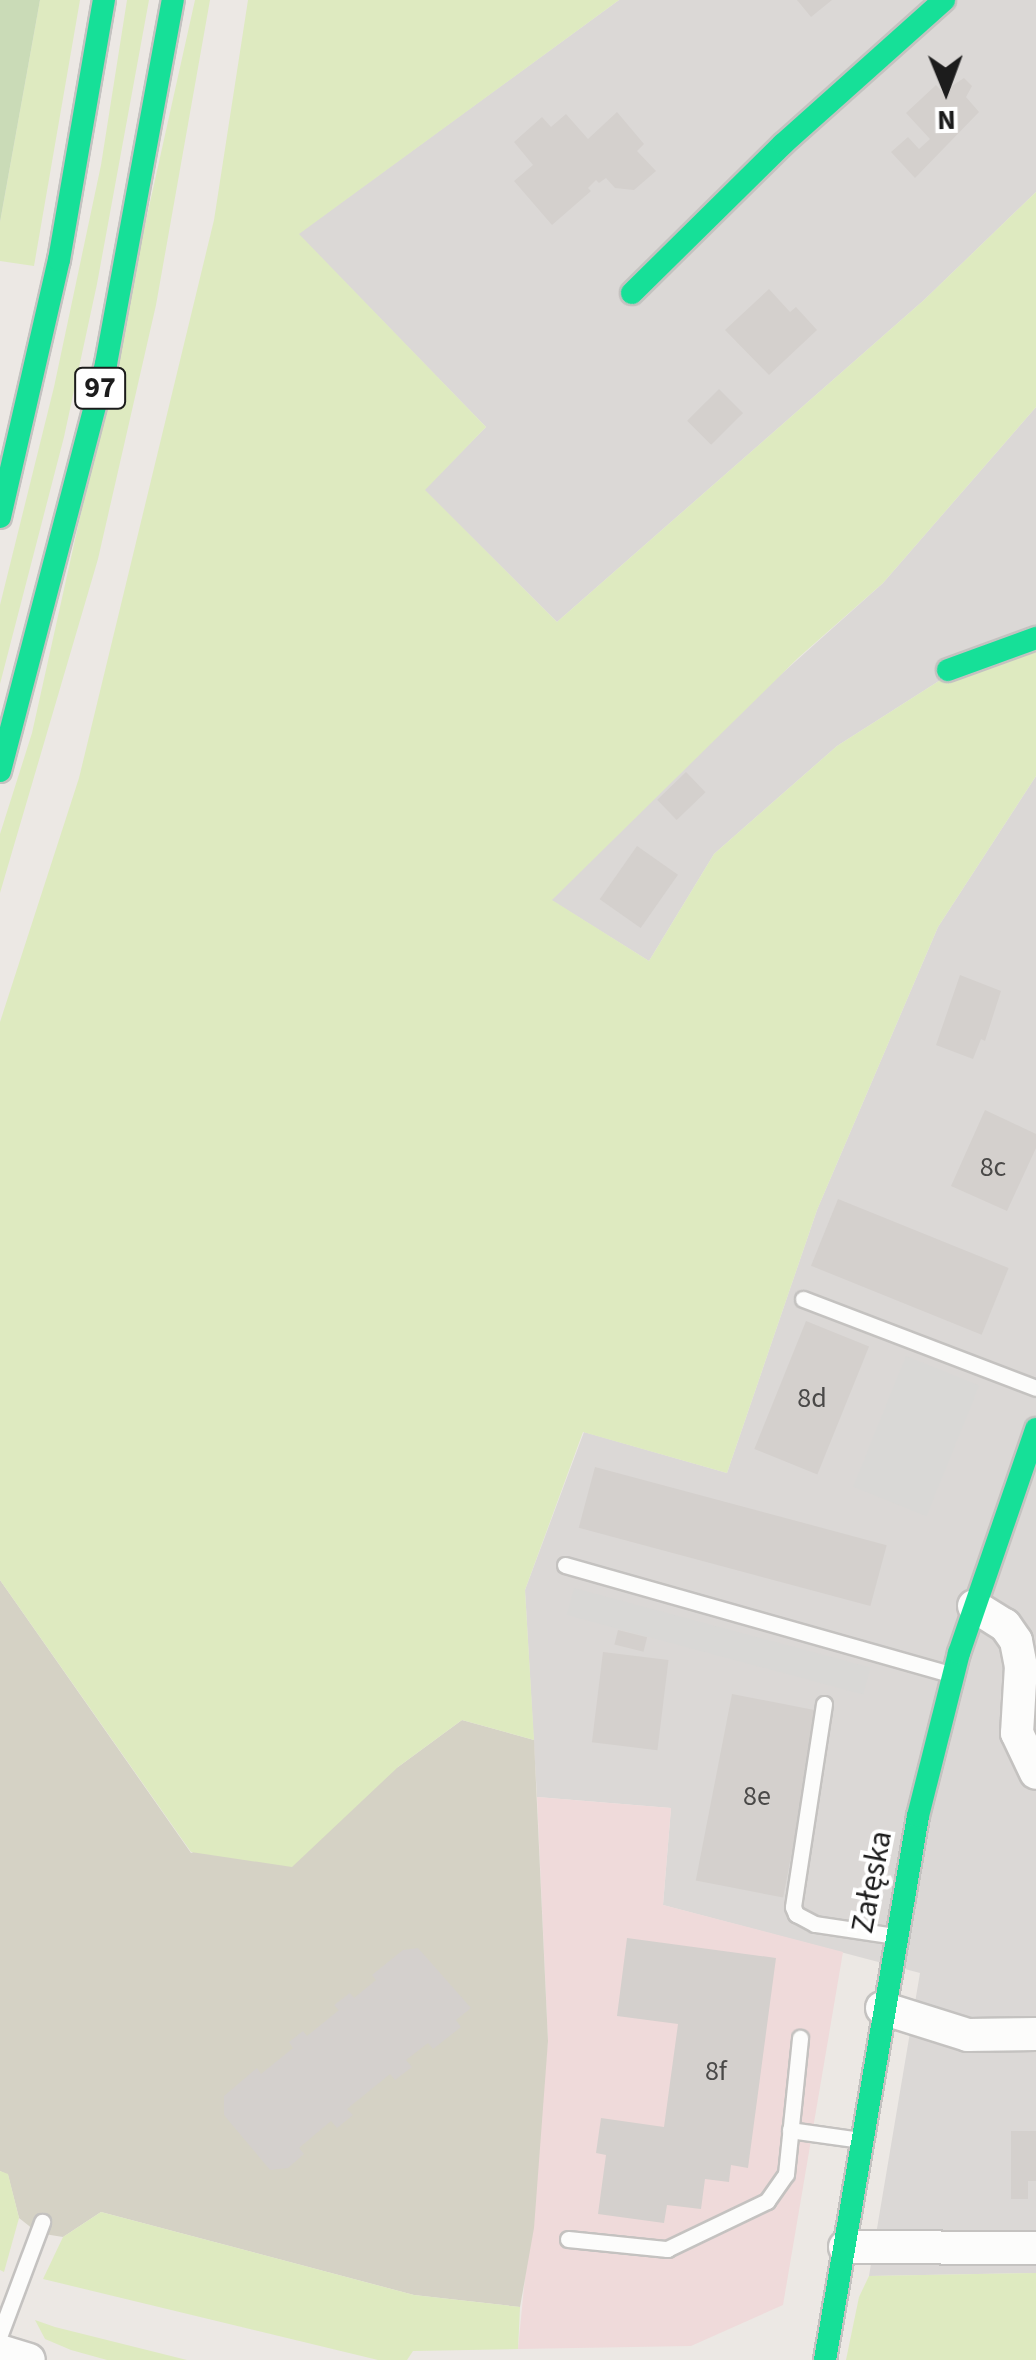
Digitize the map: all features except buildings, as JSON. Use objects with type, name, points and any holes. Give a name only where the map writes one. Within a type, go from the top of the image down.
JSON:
[{"type":"street","name":"97","points":[[0,517],[59,260],[104,0]]},
{"type":"street","name":"97","points":[[0,771],[106,364],[144,177],[172,0]]},
{"type":"street","points":[[632,294],[784,144],[944,0]]},
{"type":"street","points":[[948,670],[1036,638]]},
{"type":"street","name":"Załęska","points":[[825,2360],[895,1936],[954,1675],[1036,1428]]},
{"type":"street","points":[[974,1606],[1005,1625],[1016,1640],[1021,1666],[1017,1733],[1036,1774]]},
{"type":"street","points":[[882,2008],[968,2034],[1036,2034]]},
{"type":"street","points":[[846,2247],[1036,2248]]},
{"type":"street","points":[[0,2350],[29,2360]]},
{"type":"lane","points":[[803,1299],[1036,1388]]},
{"type":"lane","points":[[565,1566],[954,1675]]},
{"type":"lane","points":[[824,1704],[793,1906],[796,1914],[815,1924],[895,1936]]},
{"type":"lane","points":[[568,2239],[657,2249],[688,2242],[776,2193],[786,2174],[800,2038]]},
{"type":"lane","points":[[790,2130],[862,2140]]},
{"type":"lane","points":[[0,2334],[42,2222]]},
{"type":"shaded area","points":[[619,0],[1036,0],[1036,192],[924,300],[557,622],[424,490],[486,427],[298,234]]},
{"type":"shaded area","points":[[1036,407],[1036,642],[942,679],[837,746],[714,854],[649,961],[551,900],[709,739],[883,583]]},
{"type":"shaded area","points":[[1036,776],[1036,2273],[869,2276],[920,1973],[663,1905],[671,1808],[537,1797],[525,1590],[584,1432],[727,1473],[817,1210],[938,927]]},
{"type":"shaded area","points":[[906,1356],[979,1386],[926,1516],[853,1487]]},
{"type":"shaded area","points":[[0,1580],[191,1853],[398,1767],[462,1720],[534,1740],[548,2041],[534,2228],[520,2307],[414,2295],[101,2212],[63,2237],[38,2233],[19,2218],[8,2175],[0,2171]]},
{"type":"shaded area","points":[[574,1588],[871,1667],[863,1695],[567,1615]]},
{"type":"shaded area","points":[[537,1797],[671,1808],[663,1905],[843,1952],[783,2305],[691,2346],[518,2349],[548,2041]]},
{"type":"green space","points":[[0,0],[40,0],[0,222]]},
{"type":"green space","points":[[40,0],[80,0],[34,266],[0,261],[0,222]]},
{"type":"green space","points":[[127,0],[149,0],[97,284],[64,437],[0,684],[0,605],[54,387],[101,165]]},
{"type":"green space","points":[[195,0],[210,0],[156,305],[98,559],[0,893],[0,834],[32,733]]},
{"type":"green space","points":[[248,0],[619,0],[299,234],[486,427],[425,490],[557,622],[924,300],[1036,192],[1036,407],[883,583],[798,658],[552,900],[649,961],[714,854],[837,746],[942,679],[1036,642],[1036,776],[938,927],[817,1210],[727,1473],[583,1432],[525,1590],[534,1740],[462,1720],[398,1767],[292,1867],[191,1852],[0,1580],[0,1022],[79,778],[214,220]]},
{"type":"green space","points":[[0,2171],[8,2174],[19,2218],[4,2272],[0,2270]]},
{"type":"green space","points":[[101,2212],[414,2295],[520,2307],[518,2349],[413,2351],[407,2360],[378,2360],[43,2279],[63,2237]]},
{"type":"green space","points":[[1036,2273],[1036,2360],[846,2360],[859,2297],[869,2276]]},
{"type":"green space","points":[[35,2320],[187,2360],[107,2360],[45,2339]]},
{"type":"traffic: fast","points":[[0,517],[59,260],[104,0]]},
{"type":"traffic: fast","points":[[0,771],[106,364],[173,0]]},
{"type":"traffic: fast","points":[[632,293],[783,144],[944,0]]},
{"type":"traffic: fast","points":[[948,670],[1036,638]]},
{"type":"traffic: fast","points":[[825,2360],[918,1816],[959,1653],[1036,1429]]}]
